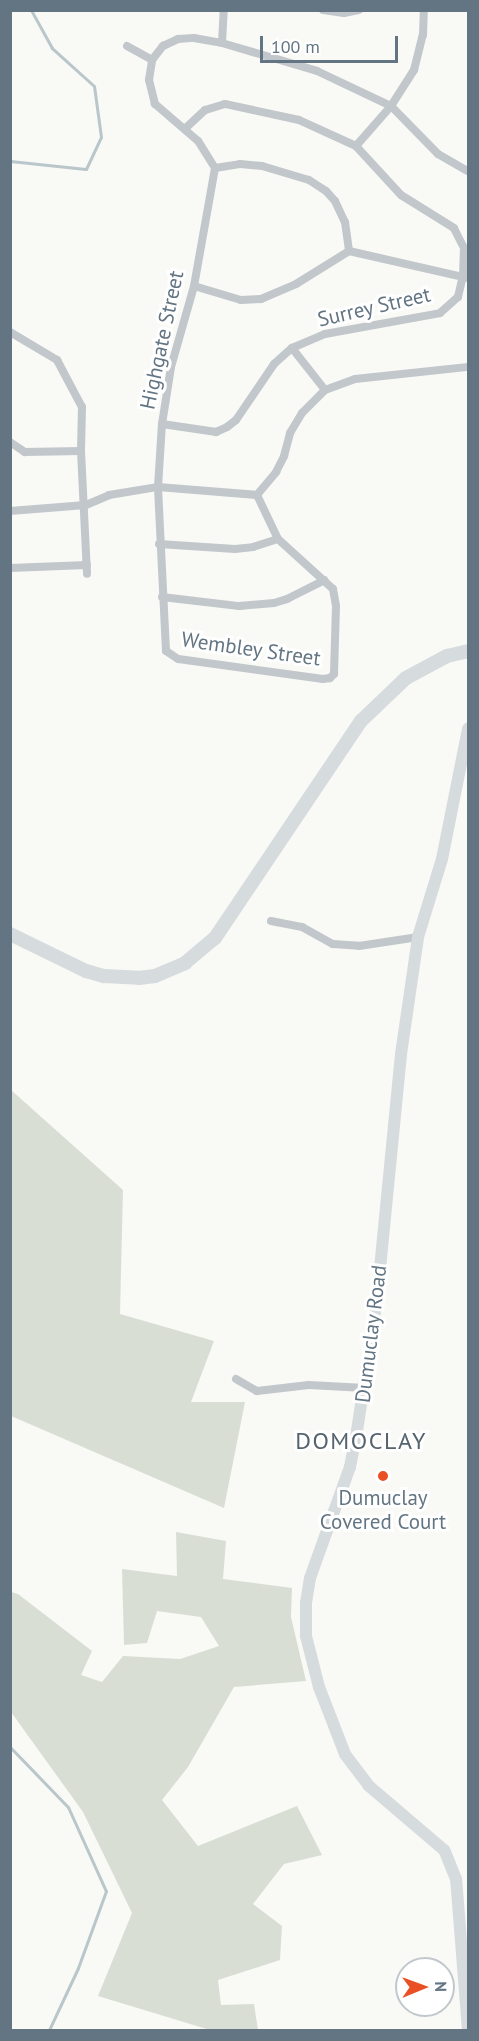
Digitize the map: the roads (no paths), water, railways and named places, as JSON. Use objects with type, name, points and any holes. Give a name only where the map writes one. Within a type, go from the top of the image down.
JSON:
[{"type":"main road","points":[[10,934],[86,971],[104,976],[139,978],[155,976],[185,963],[214,938],[361,721],[406,678],[447,656],[468,651]]},
{"type":"street","points":[[222,43],[224,10]]},
{"type":"street","points":[[323,10],[344,14],[359,10]]},
{"type":"street","points":[[356,146],[391,106],[414,70],[423,35],[424,10]]},
{"type":"street","points":[[349,251],[345,222],[335,201],[326,191],[309,180],[262,166],[240,164],[215,168],[198,141],[186,128],[168,117],[155,104],[148,80],[152,60],[163,46],[178,39],[194,38],[222,43],[317,71],[391,106],[438,154],[468,171]]},
{"type":"street","points":[[127,46],[152,60]]},
{"type":"street","name":"Surrey Street","points":[[162,424],[216,432],[228,427],[236,420],[274,364],[292,348],[325,334],[440,313],[458,297],[465,277],[464,248],[454,228],[400,195],[356,146],[298,120],[225,104],[205,110],[186,128]]},
{"type":"street","name":"Highgate Street","points":[[168,655],[159,544],[158,487],[162,424],[171,367],[194,286],[215,168]]},
{"type":"street","points":[[194,286],[241,300],[261,298],[296,284],[349,251],[465,277]]},
{"type":"street","points":[[10,332],[57,360],[82,407],[81,452],[86,505],[87,569],[10,568]]},
{"type":"street","points":[[292,348],[325,390]]},
{"type":"street","points":[[10,511],[86,505],[109,495],[158,487],[256,495],[276,472],[284,456],[290,433],[302,413],[325,390],[355,379],[468,367]]},
{"type":"street","points":[[10,442],[26,452],[81,452]]},
{"type":"street","name":"Wembley Street","points":[[168,655],[178,659],[323,679],[330,678],[334,674],[336,606],[333,589],[278,539],[256,495]]},
{"type":"street","points":[[159,544],[235,549],[253,547],[278,539]]},
{"type":"street","points":[[162,597],[239,606],[274,603],[325,580]]},
{"type":"street","name":"Dumuclay Road","points":[[468,729],[464,771],[442,859],[418,937],[401,1054],[377,1299],[365,1388],[350,1467],[310,1578],[306,1604],[306,1636],[319,1687],[345,1754],[369,1786],[444,1850],[456,1879],[468,2031]]},
{"type":"street","points":[[271,921],[302,927],[333,944],[358,946],[418,937]]},
{"type":"street","points":[[236,1380],[257,1391],[309,1385],[365,1388]]},
{"type":"waterway","points":[[10,161],[86,169],[101,137],[94,86],[52,48],[31,10]]},
{"type":"waterway","points":[[10,1747],[68,1807],[106,1891],[78,1968],[49,2030]]},
{"type":"place","name":"Dumuclay Covered Court","points":[[383,1476]]},
{"type":"district","name":"DOMOCLAY","points":[[361,1441]]}]
